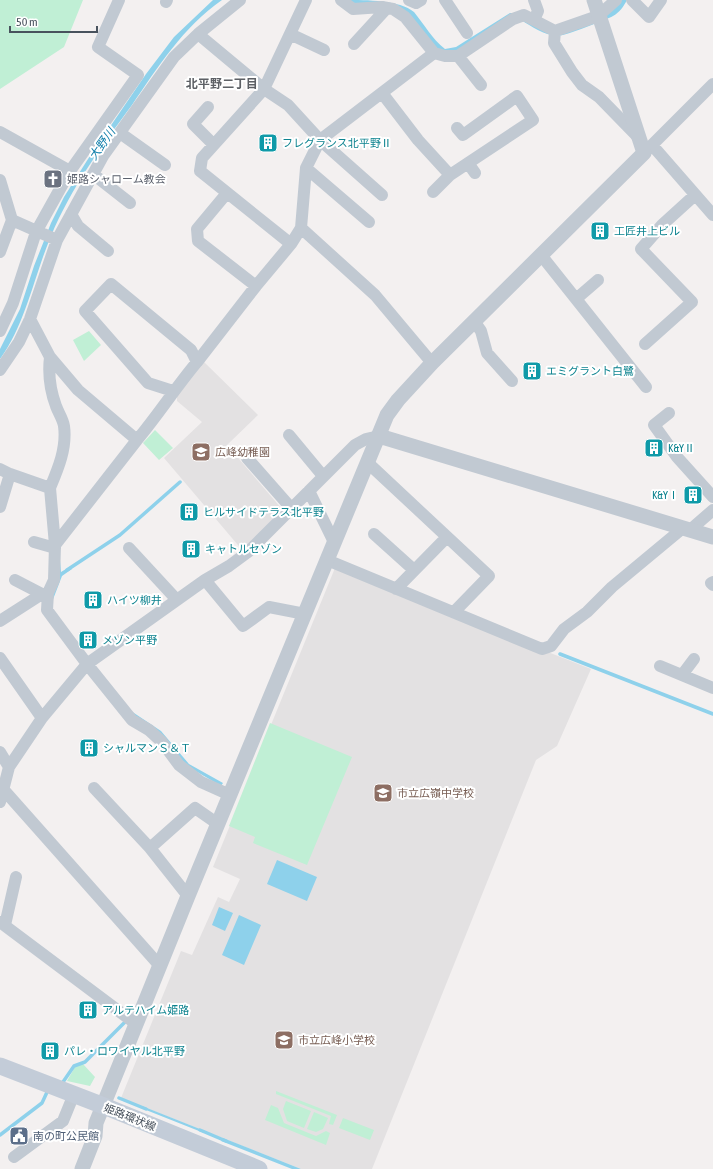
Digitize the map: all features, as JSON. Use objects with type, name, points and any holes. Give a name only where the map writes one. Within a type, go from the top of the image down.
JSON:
[{"type":"main road","name":"姫路環状線","points":[[0,1066],[74,1094],[259,1169]]},
{"type":"street","points":[[0,331],[13,303],[36,232],[70,172],[138,75],[98,47],[119,0]]},
{"type":"street","points":[[0,370],[19,342],[30,319],[57,240],[103,156],[174,57],[198,34],[240,0]]},
{"type":"street","points":[[291,244],[200,171],[202,158],[264,89],[306,0]]},
{"type":"street","points":[[340,0],[353,9],[393,9],[405,17],[434,53],[445,56],[458,56],[523,18],[538,11],[534,0]]},
{"type":"street","points":[[409,0],[416,3],[421,0]]},
{"type":"street","points":[[445,0],[467,33]]},
{"type":"street","points":[[594,0],[638,137]]},
{"type":"street","points":[[554,37],[600,20],[616,0]]},
{"type":"street","points":[[632,0],[649,17],[661,0]]},
{"type":"street","points":[[354,44],[387,8]]},
{"type":"street","points":[[523,18],[554,37],[572,72],[582,85],[599,97],[713,215]]},
{"type":"street","points":[[198,34],[264,89],[288,105],[320,140],[382,195]]},
{"type":"street","points":[[290,34],[324,50]]},
{"type":"street","points":[[57,543],[156,416],[173,391],[291,244],[301,228],[306,168],[320,140],[434,53]]},
{"type":"street","points":[[458,56],[480,85]]},
{"type":"street","points":[[82,1169],[95,1136],[96,1123],[136,1024],[334,542],[391,408],[432,363],[713,84]]},
{"type":"street","points":[[382,93],[418,140],[450,175]]},
{"type":"street","points":[[433,192],[450,175],[536,123],[517,96],[463,135],[456,128]]},
{"type":"street","points":[[203,108],[193,124],[213,144]]},
{"type":"street","points":[[0,132],[70,172]]},
{"type":"street","points":[[120,133],[165,165]]},
{"type":"street","points":[[468,163],[476,173]]},
{"type":"street","points":[[306,168],[369,222]]},
{"type":"street","points":[[93,174],[130,203]]},
{"type":"street","points":[[0,180],[12,220],[0,252]]},
{"type":"street","points":[[227,193],[197,229],[198,241],[256,286]]},
{"type":"street","points":[[644,344],[692,302],[641,249],[662,225],[695,195]]},
{"type":"street","points":[[71,214],[78,226],[108,251]]},
{"type":"street","points":[[12,220],[36,232],[57,240]]},
{"type":"street","points":[[301,228],[375,295],[432,363]]},
{"type":"street","points":[[541,255],[646,387]]},
{"type":"street","points":[[576,299],[598,280]]},
{"type":"street","points":[[173,391],[148,383],[85,311],[111,284],[191,350],[197,362]]},
{"type":"street","points":[[30,319],[50,357],[78,390],[137,440]]},
{"type":"street","points":[[474,321],[481,332],[487,353],[512,380]]},
{"type":"street","points":[[2,618],[45,593],[54,580],[57,543],[50,488],[60,464],[65,439],[64,424],[51,390],[49,371],[50,357]]},
{"type":"street","points":[[669,413],[654,425],[677,457],[713,497]]},
{"type":"street","points":[[289,435],[323,476]]},
{"type":"street","points":[[0,802],[1,789],[10,767],[42,718],[86,664],[205,580],[229,566],[248,552],[355,445],[366,439],[379,436],[713,537]]},
{"type":"street","points":[[247,458],[291,508]]},
{"type":"street","points":[[368,463],[489,576],[454,612]]},
{"type":"street","points":[[0,507],[5,471],[50,488]]},
{"type":"street","points":[[309,491],[334,542]]},
{"type":"street","points":[[327,560],[542,649],[551,646],[564,629],[586,612],[612,587],[713,510]]},
{"type":"street","points":[[374,534],[414,570]]},
{"type":"street","points":[[396,589],[447,537]]},
{"type":"street","points":[[34,542],[57,543]]},
{"type":"street","points":[[129,548],[177,600]]},
{"type":"street","points":[[15,580],[45,593]]},
{"type":"street","points":[[205,580],[243,626],[269,608],[305,614]]},
{"type":"street","points":[[713,582],[711,583],[713,585]]},
{"type":"street","points":[[45,593],[47,610],[86,664],[132,720],[149,730],[162,742],[179,765],[201,782],[230,795]]},
{"type":"street","points":[[0,658],[42,718]]},
{"type":"street","points":[[682,675],[694,659]]},
{"type":"street","points":[[660,666],[713,688]]},
{"type":"street","points":[[0,752],[10,767]]},
{"type":"street","points":[[94,788],[150,848],[188,896]]},
{"type":"street","points":[[1,789],[160,966]]},
{"type":"street","points":[[150,848],[195,808],[218,824]]},
{"type":"street","points":[[16,877],[2,923],[136,1024]]},
{"type":"street","points":[[14,1157],[63,1121],[74,1094]]},
{"type":"shaded area","name":"広峰幼稚園","points":[[203,361],[258,415],[227,445],[282,509],[243,551],[164,458],[202,422],[177,401],[177,396]]},
{"type":"shaded area","points":[[335,568],[591,669],[557,746],[536,760],[372,1169],[301,1169],[121,1098],[181,951],[192,955],[218,897],[229,902],[240,879],[213,867]]},
{"type":"green space","points":[[0,0],[83,0],[64,47],[0,89]]},
{"type":"green space","points":[[89,331],[101,345],[84,361],[73,340]]},
{"type":"green space","points":[[155,430],[173,448],[159,460],[143,443]]},
{"type":"green space","points":[[270,723],[352,757],[307,865],[253,843],[255,837],[229,826]]},
{"type":"green space","points":[[83,1064],[95,1077],[90,1086],[67,1081],[75,1067]]},
{"type":"green space","points":[[276,1091],[337,1115],[333,1125],[329,1124],[331,1116],[276,1094]]},
{"type":"green space","points":[[286,1101],[311,1111],[304,1128],[287,1121],[283,1109]]},
{"type":"green space","points":[[271,1105],[278,1108],[284,1123],[316,1136],[326,1131],[330,1133],[326,1145],[265,1120]]},
{"type":"green space","points":[[314,1112],[328,1118],[323,1129],[316,1132],[307,1129]]},
{"type":"green space","points":[[343,1118],[374,1130],[370,1140],[339,1128]]},
{"type":"water","name":"大野川","points":[[213,0],[222,0],[195,22],[172,48],[98,152],[77,185],[51,236],[17,330],[0,359],[0,349],[20,309],[34,266],[51,223],[64,197],[146,74],[174,37]]},
{"type":"water","points":[[346,0],[392,3],[408,8],[414,12],[432,36],[445,49],[456,47],[510,13],[515,13],[551,31],[620,0],[627,0],[621,9],[613,16],[585,28],[562,35],[553,36],[543,33],[521,20],[460,51],[440,52],[411,17],[362,6]]},
{"type":"water","points":[[51,373],[53,373],[53,387],[56,400],[68,427],[67,452],[64,466],[54,490],[61,572],[71,566],[72,569],[62,576],[52,602],[52,612],[128,709],[161,731],[189,764],[223,783],[221,786],[187,766],[159,733],[126,710],[50,612],[50,601],[60,575],[52,489],[65,451],[66,428],[51,387]]},
{"type":"water","points":[[277,860],[317,877],[307,901],[267,884]]},
{"type":"water","points":[[219,907],[233,913],[225,931],[212,925]]},
{"type":"water","points":[[239,915],[261,925],[244,965],[222,955]]},
{"type":"water","points":[[142,1106],[205,1131],[204,1133],[141,1108]]},
{"type":"water","points":[[223,1138],[301,1169],[292,1169],[221,1141]]},
{"type":"waterway","points":[[67,570],[120,535],[180,482]]},
{"type":"waterway","points":[[560,654],[713,714]]},
{"type":"waterway","points":[[60,1084],[74,1066],[85,1062],[126,1021]]},
{"type":"waterway","points":[[0,1135],[42,1103],[48,1090]]},
{"type":"waterway","points":[[119,1098],[146,1109]]},
{"type":"waterway","points":[[200,1130],[226,1141]]},
{"type":"place","name":"フレグランス北平野Ⅱ","points":[[268,143]]},
{"type":"place","name":"姫路シャローム教会","points":[[53,179]]},
{"type":"place","name":"工匠井上ビル","points":[[600,231]]},
{"type":"place","name":"エミグラント白鷺","points":[[532,371]]},
{"type":"place","name":"K&YⅡ","points":[[654,448]]},
{"type":"place","name":"広峰幼稚園","points":[[201,452]]},
{"type":"place","name":"K&YⅠ","points":[[693,495]]},
{"type":"place","name":"ヒルサイドテラス北平野","points":[[189,512]]},
{"type":"place","name":"キャトルセゾン","points":[[191,549]]},
{"type":"place","name":"ハイツ柳井","points":[[93,600]]},
{"type":"place","name":"メゾン平野","points":[[88,640]]},
{"type":"place","name":"シャルマンＳ＆Ｔ","points":[[89,748]]},
{"type":"place","name":"市立広嶺中学校","points":[[383,793]]},
{"type":"place","name":"アルテハイム姫路","points":[[88,1010]]},
{"type":"place","name":"市立広峰小学校","points":[[284,1040]]},
{"type":"place","name":"パレ・ロワイヤル北平野","points":[[50,1051]]},
{"type":"place","name":"南の町公民館","points":[[19,1136]]},
{"type":"district","name":"北平野二丁目","points":[[222,84]]}]
